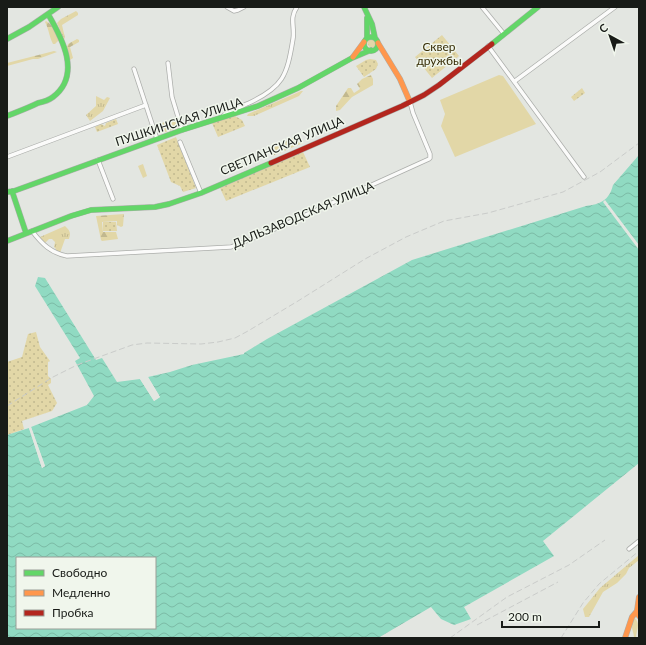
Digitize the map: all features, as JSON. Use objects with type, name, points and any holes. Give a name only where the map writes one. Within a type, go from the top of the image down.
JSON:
[{"type":"main road","points":[[7,39],[58,7]]},
{"type":"main road","points":[[364,7],[372,24],[375,38],[388,59],[410,102]]},
{"type":"main road","name":"СВЕТЛАНСКАЯ УЛИЦА","points":[[7,241],[91,210],[155,207],[169,204],[410,102],[424,95],[438,85],[536,8]]},
{"type":"main road","points":[[367,13],[368,26],[366,48],[382,54],[388,59]]},
{"type":"main road","points":[[7,116],[49,100],[57,93],[68,75],[64,43],[48,14]]},
{"type":"main road","points":[[366,40],[369,37],[375,38]]},
{"type":"main road","name":"ПУШКИНСКАЯ УЛИЦА","points":[[352,58],[366,40]]},
{"type":"main road","points":[[372,50],[377,48],[378,43]]},
{"type":"main road","name":"ПУШКИНСКАЯ УЛИЦА","points":[[10,191],[182,130],[258,106],[279,97],[352,58],[372,50]]},
{"type":"main road","points":[[10,191],[26,233]]},
{"type":"main road","points":[[639,597],[637,611],[639,616]]},
{"type":"main road","points":[[625,638],[632,617],[637,611]]},
{"type":"street","points":[[227,7],[234,11],[244,7]]},
{"type":"street","points":[[221,117],[261,96],[277,86],[282,79],[287,68],[293,39],[292,19],[294,11],[297,7]]},
{"type":"street","points":[[482,7],[504,34]]},
{"type":"street","points":[[515,81],[616,7]]},
{"type":"street","points":[[488,46],[584,177]]},
{"type":"street","points":[[168,63],[172,97],[182,130]]},
{"type":"street","points":[[134,69],[157,139]]},
{"type":"street","name":"ДАЛЬЗАВОДСКАЯ УЛИЦА","points":[[32,231],[52,251],[67,256],[226,247],[231,248],[430,158],[430,154],[410,102]]},
{"type":"street","points":[[7,157],[146,105]]},
{"type":"street","points":[[180,142],[200,192]]},
{"type":"street","points":[[98,160],[113,199]]},
{"type":"street","points":[[629,549],[639,541]]},
{"type":"green space","points":[[76,11],[78,15],[62,25],[64,39],[57,23],[61,19]]},
{"type":"green space","points":[[46,21],[52,26],[57,34],[59,40],[55,44],[53,44],[45,22]]},
{"type":"green space","name":"Сквер дружбы","points":[[442,35],[459,56],[432,78],[415,57]]},
{"type":"green space","points":[[77,39],[79,42],[70,47],[73,58],[70,60],[67,47],[68,44]]},
{"type":"green space","points":[[370,39],[374,39],[376,43],[374,47],[370,47],[368,45],[368,41]]},
{"type":"green space","points":[[54,51],[57,52],[38,59],[7,66],[7,63]]},
{"type":"green space","points":[[370,59],[376,60],[378,64],[376,69],[364,77],[356,66]]},
{"type":"green space","points":[[371,75],[373,85],[352,97],[340,110],[336,111],[336,106],[348,88],[351,88],[354,93],[360,89],[357,84],[362,79]]},
{"type":"green space","points":[[499,75],[503,76],[536,124],[455,157],[441,126],[445,114],[440,100]]},
{"type":"green space","points":[[582,88],[585,93],[574,101],[571,97]]},
{"type":"green space","points":[[303,91],[299,96],[254,116],[247,116],[248,114]]},
{"type":"green space","points":[[96,96],[104,100],[107,97],[110,98],[103,111],[90,121],[86,115],[96,106]]},
{"type":"green space","points":[[235,116],[242,120],[245,126],[218,137],[212,123]]},
{"type":"green space","points":[[175,118],[178,128],[159,134],[157,127],[164,122]]},
{"type":"green space","points":[[116,119],[118,124],[97,132],[95,127],[101,124],[105,126],[106,123]]},
{"type":"green space","points":[[297,136],[301,137],[303,143],[272,156],[270,151],[273,147]]},
{"type":"green space","points":[[176,137],[196,188],[183,192],[180,186],[171,182],[157,145]]},
{"type":"green space","points":[[303,152],[310,167],[226,201],[220,188]]},
{"type":"green space","points":[[143,164],[147,176],[143,178],[138,166]]},
{"type":"green space","points":[[124,214],[123,226],[121,227],[117,225],[117,221],[102,222],[103,232],[116,232],[118,239],[102,241],[96,216]]},
{"type":"green space","points":[[103,222],[116,222],[117,231],[103,231]]},
{"type":"green space","points":[[65,226],[70,232],[70,237],[69,239],[65,239],[60,253],[55,251],[55,242],[52,239],[49,239],[45,243],[40,239],[40,237]]},
{"type":"green space","points":[[36,332],[40,347],[50,361],[48,362],[48,376],[51,379],[51,383],[48,385],[57,403],[52,411],[22,421],[24,429],[7,435],[7,362],[22,357],[28,334]]},
{"type":"green space","points":[[639,555],[639,560],[629,568],[626,574],[617,583],[603,592],[589,617],[585,617],[583,609],[600,588]]},
{"type":"green space","points":[[635,618],[638,625],[636,638],[634,638],[632,623]]},
{"type":"water","points":[[639,155],[639,463],[543,541],[554,556],[464,607],[471,619],[454,625],[441,619],[431,607],[378,638],[7,638],[7,435],[29,428],[42,468],[45,466],[31,427],[87,405],[94,396],[75,361],[80,358],[35,286],[38,277],[45,278],[96,360],[102,358],[117,382],[140,379],[154,401],[160,397],[148,377],[192,365],[244,354],[267,339],[412,260],[600,203],[609,195],[613,185]]},
{"type":"pier","points":[[605,200],[639,245],[639,250],[603,202]]},
{"type":"pier","points":[[148,377],[160,397],[154,401],[140,379],[142,378],[154,399],[158,397],[147,378]]},
{"type":"pier","points":[[31,427],[45,466],[42,468],[29,428]]},
{"type":"railway","points":[[7,406],[53,377],[77,365],[132,345],[147,343],[201,344],[235,338],[365,259],[406,237],[444,221],[488,213],[563,192],[600,172],[639,143]]},
{"type":"railway","points":[[450,638],[507,597],[569,565],[605,540]]},
{"type":"railway","points":[[561,638],[583,603],[599,584],[639,551]]},
{"type":"railway","points":[[477,625],[558,582]]},
{"type":"traffic: fast","points":[[7,39],[29,27],[58,7]]},
{"type":"traffic: fast","points":[[364,7],[372,24],[375,38]]},
{"type":"traffic: fast","points":[[492,44],[538,7]]},
{"type":"traffic: fast","points":[[7,116],[46,101],[53,97],[62,88],[68,67],[67,56],[59,34],[48,14]]},
{"type":"traffic: fast","points":[[367,18],[367,38]]},
{"type":"traffic: fast","points":[[371,37],[376,39],[378,44],[376,49],[371,51],[366,49],[364,44],[366,39],[371,37]]},
{"type":"traffic: fast","points":[[7,192],[14,191],[182,130],[258,106],[298,88],[352,58],[371,50]]},
{"type":"traffic: fast","points":[[7,241],[71,216],[91,210],[155,207],[169,204],[201,193],[271,163]]},
{"type":"traffic: fast","points":[[12,191],[26,233]]},
{"type":"traffic: slow","points":[[353,57],[364,42]]},
{"type":"traffic: slow","points":[[378,43],[400,79],[410,102]]},
{"type":"traffic: slow","points":[[639,597],[637,611],[639,616]]},
{"type":"traffic: slow","points":[[625,638],[632,617],[637,611]]},
{"type":"traffic: jam","points":[[271,163],[424,95],[492,44]]}]
